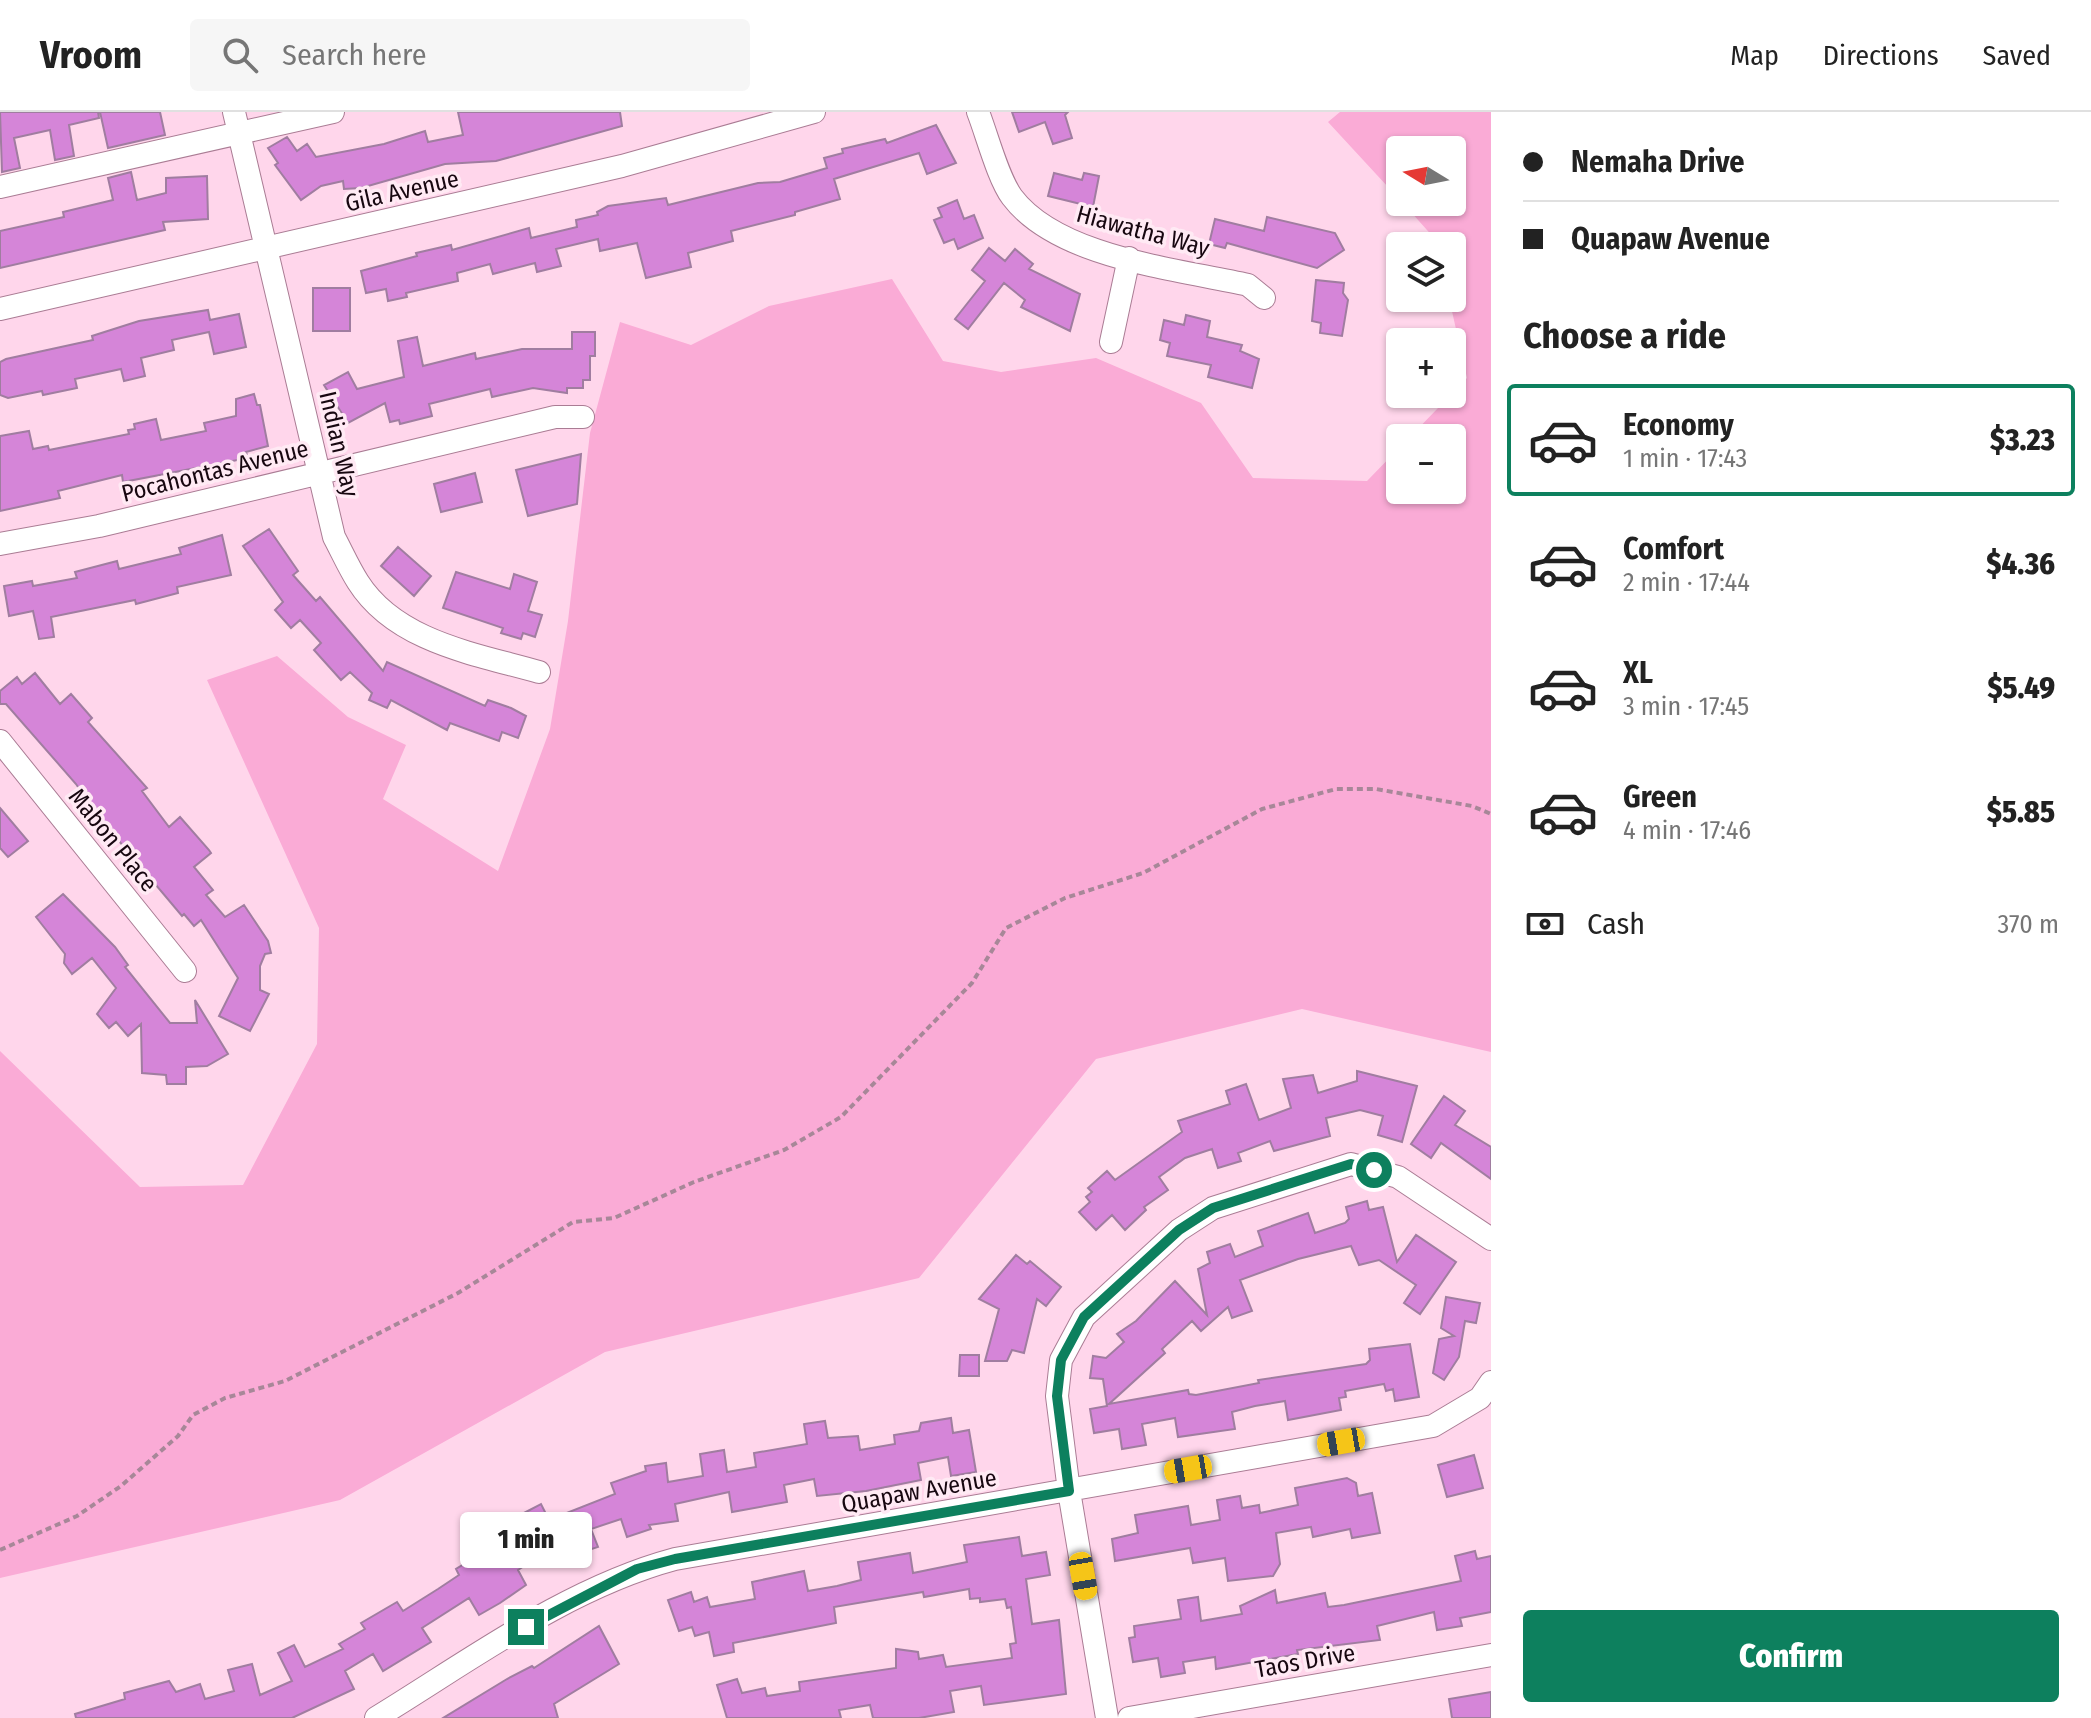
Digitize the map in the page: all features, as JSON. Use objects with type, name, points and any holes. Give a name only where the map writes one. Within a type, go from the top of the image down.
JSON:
[{"type":"street","points":[[0,187],[237,123],[333,112]]},
{"type":"street","name":"Gila Avenue","points":[[0,309],[266,251],[622,166],[814,112]]},
{"type":"street","name":"Hiawatha Way","points":[[978,112],[1012,196],[1051,231],[1079,244],[1129,258],[1248,285],[1264,298]]},
{"type":"street","name":"Indian Way","points":[[237,123],[334,537],[359,584],[384,610],[433,642],[539,672]]},
{"type":"street","points":[[1111,342],[1129,258]]},
{"type":"street","name":"Pocahontas Avenue","points":[[0,544],[99,526],[555,417],[583,417]]},
{"type":"street","name":"Mabon Place","points":[[0,741],[185,971]]},
{"type":"street","points":[[1107,1718],[1069,1491],[1057,1396],[1061,1360],[1084,1317],[1179,1230],[1213,1208],[1351,1164],[1398,1177],[1489,1237]]},
{"type":"street","name":"Quapaw Avenue","points":[[376,1718],[551,1612],[637,1569],[675,1559],[1433,1426],[1480,1398],[1491,1382]]},
{"type":"street","name":"Taos Drive","points":[[1129,1718],[1491,1655]]},
{"type":"path","points":[[0,1550],[77,1516],[121,1486],[178,1436],[193,1415],[225,1398],[285,1381],[458,1293],[573,1222],[614,1218],[694,1182],[784,1150],[841,1117],[972,983],[1006,928],[1065,898],[1143,873],[1262,809],[1336,789],[1376,789],[1472,806],[1491,814]]},
{"type":"shaded area","points":[[1340,112],[1491,112],[1491,1052],[1302,1009],[1096,1059],[919,1278],[605,1352],[340,1500],[0,1578],[0,1051],[140,1187],[243,1185],[317,1044],[319,928],[207,680],[277,656],[348,717],[406,745],[383,799],[498,871],[550,729],[568,621],[590,433],[620,322],[691,345],[769,306],[892,279],[943,361],[1001,372],[1096,358],[1201,403],[1253,478],[1367,481],[1386,461],[1386,504],[1466,504],[1466,424],[1423,424],[1438,408],[1466,408],[1466,328],[1456,328],[1452,312],[1466,312],[1466,232],[1429,232],[1414,216],[1466,216],[1466,136],[1386,136],[1386,185],[1328,122]]},
{"type":"building","points":[[0,112],[98,112],[99,118],[69,125],[74,156],[55,160],[50,130],[14,138],[20,168],[2,172]]},
{"type":"building","points":[[100,112],[160,112],[165,135],[108,148]]},
{"type":"building","points":[[458,112],[620,112],[622,126],[496,161],[445,164],[361,188],[344,189],[343,181],[321,186],[301,200],[275,165],[278,163],[268,148],[287,137],[297,151],[307,144],[316,157],[384,144],[425,131],[428,142],[463,135]]},
{"type":"building","points":[[1012,112],[1068,112],[1065,115],[1072,138],[1053,144],[1045,122],[1019,132]]},
{"type":"building","points":[[936,125],[956,163],[927,174],[919,153],[834,179],[840,199],[795,212],[795,215],[731,231],[733,241],[688,253],[691,267],[646,278],[637,243],[600,251],[598,239],[556,249],[561,266],[537,272],[535,263],[493,274],[490,264],[457,273],[458,281],[406,293],[407,297],[388,301],[386,289],[366,293],[361,271],[417,256],[416,253],[451,245],[452,250],[529,228],[531,238],[577,227],[576,220],[598,215],[597,212],[608,206],[666,198],[668,205],[758,183],[780,182],[827,168],[824,158],[843,153],[842,149],[885,139],[887,143]]},
{"type":"building","points":[[131,172],[137,200],[166,193],[166,178],[207,176],[208,219],[163,222],[165,230],[0,268],[0,231],[64,217],[63,212],[113,200],[108,178]]},
{"type":"building","points":[[1054,173],[1082,180],[1084,173],[1099,176],[1093,207],[1048,196]]},
{"type":"building","points":[[957,200],[964,219],[974,215],[983,238],[958,249],[954,239],[944,243],[934,220],[942,217],[938,208]]},
{"type":"building","points":[[1267,217],[1335,233],[1344,250],[1317,268],[1227,243],[1225,248],[1209,244],[1215,219],[1264,231]]},
{"type":"building","points":[[989,248],[1005,261],[1015,249],[1033,264],[1029,269],[1080,294],[1070,331],[1021,307],[1025,300],[1004,283],[968,329],[955,319],[985,281],[972,270]]},
{"type":"building","points":[[1316,280],[1344,283],[1343,293],[1348,300],[1342,336],[1320,333],[1321,323],[1312,321]]},
{"type":"building","points":[[313,288],[350,288],[350,331],[313,331]]},
{"type":"building","points":[[208,310],[210,320],[239,314],[246,347],[214,354],[209,332],[172,340],[174,350],[141,358],[145,376],[124,381],[121,369],[75,379],[77,388],[43,395],[42,391],[8,398],[0,395],[0,362],[6,359],[93,340],[92,336],[139,321]]},
{"type":"building","points":[[1186,315],[1210,321],[1207,337],[1242,345],[1240,351],[1259,359],[1252,388],[1208,377],[1211,365],[1167,356],[1170,343],[1160,340],[1164,320],[1184,325]]},
{"type":"building","points":[[572,332],[595,332],[595,356],[590,356],[590,380],[583,380],[583,388],[567,388],[567,393],[533,388],[492,397],[490,389],[429,404],[432,416],[400,424],[399,420],[390,422],[385,403],[348,423],[324,385],[348,372],[357,389],[404,377],[398,341],[417,337],[423,366],[475,353],[476,359],[522,349],[572,349]]},
{"type":"building","points":[[254,394],[257,405],[260,405],[268,446],[246,452],[248,458],[123,482],[122,475],[58,491],[60,498],[0,511],[0,436],[29,431],[33,449],[48,446],[49,450],[129,434],[128,430],[135,429],[134,424],[156,419],[161,440],[206,431],[204,423],[236,416],[236,399]]},
{"type":"building","points":[[581,454],[577,504],[528,516],[516,470]]},
{"type":"building","points":[[475,473],[482,502],[441,512],[434,484]]},
{"type":"building","points":[[269,529],[298,571],[293,575],[316,601],[320,597],[383,671],[387,662],[485,706],[488,700],[511,708],[526,716],[518,738],[502,732],[499,741],[450,723],[447,730],[391,700],[387,708],[369,700],[372,693],[350,672],[341,680],[314,650],[321,643],[300,620],[291,628],[275,610],[283,602],[243,546]]},
{"type":"building","points":[[222,535],[231,575],[177,587],[178,593],[136,604],[135,600],[51,617],[54,637],[39,639],[33,611],[9,616],[4,586],[32,581],[33,586],[77,578],[75,572],[117,561],[119,569],[181,554],[179,548]]},
{"type":"building","points":[[398,547],[431,576],[414,596],[381,566]]},
{"type":"building","points":[[456,572],[510,589],[514,574],[537,582],[528,611],[542,615],[535,637],[523,633],[521,639],[501,633],[503,628],[443,608]]},
{"type":"building","points":[[35,673],[60,704],[71,694],[92,718],[88,722],[147,788],[142,791],[169,827],[180,817],[209,850],[211,853],[194,867],[213,890],[206,895],[225,917],[244,905],[268,941],[271,953],[265,954],[260,966],[260,990],[269,994],[250,1031],[219,1016],[238,978],[201,920],[194,926],[184,914],[182,916],[97,815],[76,784],[6,704],[0,704],[0,691],[17,677],[22,684]]},
{"type":"building","points":[[0,808],[28,841],[8,857],[0,848]]},
{"type":"building","points":[[63,894],[115,947],[128,965],[125,967],[170,1023],[197,1023],[195,1000],[228,1054],[207,1066],[186,1067],[186,1084],[167,1084],[166,1075],[142,1073],[141,1024],[128,1036],[116,1022],[109,1028],[97,1014],[116,988],[92,958],[72,974],[64,963],[65,954],[36,917]]},
{"type":"building","points":[[1357,1071],[1417,1086],[1402,1142],[1378,1135],[1383,1116],[1360,1110],[1326,1118],[1330,1136],[1274,1151],[1270,1141],[1238,1153],[1241,1161],[1218,1168],[1212,1149],[1185,1158],[1159,1177],[1168,1190],[1144,1207],[1146,1210],[1125,1230],[1112,1215],[1096,1230],[1079,1212],[1090,1202],[1086,1197],[1092,1192],[1088,1188],[1107,1171],[1115,1180],[1182,1132],[1178,1121],[1230,1104],[1226,1091],[1246,1084],[1259,1120],[1291,1108],[1283,1079],[1313,1075],[1318,1093],[1357,1081]]},
{"type":"building","points":[[1444,1096],[1465,1111],[1455,1125],[1491,1147],[1491,1179],[1441,1143],[1431,1158],[1411,1144]]},
{"type":"building","points":[[1367,1201],[1369,1210],[1383,1207],[1397,1262],[1416,1235],[1456,1262],[1420,1314],[1404,1303],[1416,1285],[1379,1260],[1359,1265],[1351,1246],[1298,1259],[1240,1280],[1252,1311],[1232,1318],[1228,1307],[1201,1331],[1192,1321],[1162,1349],[1165,1353],[1109,1404],[1188,1390],[1189,1394],[1196,1395],[1259,1383],[1258,1380],[1366,1364],[1370,1360],[1369,1349],[1410,1344],[1419,1397],[1395,1401],[1393,1389],[1386,1391],[1384,1384],[1345,1391],[1346,1397],[1339,1398],[1341,1410],[1288,1420],[1285,1401],[1232,1412],[1235,1429],[1178,1437],[1175,1418],[1142,1424],[1146,1445],[1122,1449],[1119,1429],[1094,1433],[1090,1409],[1107,1406],[1103,1379],[1090,1378],[1093,1356],[1106,1358],[1124,1342],[1117,1334],[1136,1321],[1175,1281],[1207,1315],[1198,1269],[1210,1263],[1207,1252],[1230,1244],[1235,1257],[1263,1246],[1258,1231],[1308,1213],[1315,1233],[1345,1223],[1349,1219],[1346,1207]]},
{"type":"building","points":[[1016,1255],[1027,1264],[1030,1261],[1061,1287],[1046,1306],[1037,1299],[1024,1353],[1012,1350],[1007,1361],[985,1361],[999,1309],[979,1299]]},
{"type":"building","points":[[1446,1297],[1480,1303],[1476,1323],[1465,1321],[1459,1357],[1444,1380],[1433,1373],[1439,1339],[1454,1336],[1441,1328]]},
{"type":"building","points":[[960,1355],[979,1355],[979,1376],[959,1376]]},
{"type":"building","points":[[951,1418],[953,1433],[969,1430],[976,1472],[951,1476],[948,1457],[918,1463],[921,1480],[866,1491],[817,1496],[814,1479],[784,1485],[787,1502],[732,1512],[729,1492],[675,1504],[678,1521],[649,1525],[651,1529],[627,1537],[621,1519],[591,1529],[598,1547],[558,1560],[553,1547],[518,1570],[526,1585],[500,1603],[479,1615],[469,1598],[422,1628],[431,1642],[383,1671],[373,1654],[345,1671],[354,1689],[292,1718],[76,1718],[75,1714],[125,1699],[124,1693],[169,1681],[176,1692],[200,1684],[205,1699],[234,1691],[228,1670],[252,1664],[260,1695],[292,1681],[278,1653],[294,1645],[305,1667],[343,1649],[339,1644],[365,1629],[361,1623],[397,1602],[403,1611],[459,1575],[456,1569],[479,1555],[475,1548],[489,1540],[498,1555],[533,1533],[522,1514],[541,1504],[549,1520],[615,1494],[611,1483],[646,1471],[645,1466],[666,1463],[668,1482],[703,1476],[700,1454],[724,1450],[727,1472],[756,1467],[754,1453],[807,1444],[804,1424],[825,1421],[828,1438],[858,1436],[860,1450],[895,1444],[894,1435],[919,1431],[921,1423]]},
{"type":"building","points":[[1474,1455],[1483,1488],[1447,1497],[1438,1465]]},
{"type":"building","points":[[1347,1478],[1356,1483],[1358,1496],[1372,1493],[1380,1533],[1352,1538],[1350,1529],[1313,1537],[1311,1527],[1276,1533],[1280,1564],[1273,1576],[1228,1581],[1225,1558],[1193,1563],[1190,1548],[1115,1561],[1112,1539],[1138,1533],[1135,1515],[1188,1506],[1191,1525],[1220,1520],[1217,1500],[1240,1496],[1242,1508],[1259,1505],[1260,1513],[1298,1505],[1295,1488]]},
{"type":"building","points":[[1019,1537],[1022,1556],[1046,1552],[1050,1575],[1026,1579],[1032,1624],[1059,1620],[1066,1694],[984,1705],[981,1686],[950,1691],[954,1712],[919,1718],[873,1718],[870,1705],[839,1710],[841,1718],[727,1718],[717,1685],[737,1679],[742,1693],[765,1688],[767,1696],[800,1691],[799,1682],[896,1668],[896,1649],[918,1652],[919,1659],[943,1655],[946,1667],[1012,1658],[1010,1644],[1016,1643],[1011,1607],[1007,1608],[1005,1599],[980,1602],[980,1598],[970,1599],[969,1589],[924,1597],[923,1592],[834,1607],[836,1623],[733,1643],[734,1652],[714,1656],[709,1632],[695,1636],[692,1627],[679,1631],[668,1600],[691,1592],[694,1602],[707,1597],[710,1607],[755,1599],[752,1582],[804,1571],[808,1591],[837,1586],[861,1580],[858,1562],[910,1553],[913,1573],[967,1562],[964,1545]]},
{"type":"building","points":[[1475,1551],[1477,1559],[1491,1556],[1491,1612],[1460,1618],[1462,1626],[1437,1630],[1434,1612],[1377,1626],[1380,1640],[1297,1650],[1298,1654],[1216,1669],[1215,1657],[1183,1662],[1185,1673],[1161,1677],[1158,1658],[1133,1662],[1129,1638],[1135,1637],[1134,1626],[1181,1619],[1178,1600],[1198,1597],[1201,1621],[1242,1614],[1240,1606],[1275,1590],[1277,1603],[1325,1593],[1328,1607],[1344,1605],[1461,1581],[1455,1556]]},
{"type":"building","points":[[599,1626],[619,1664],[554,1704],[558,1718],[443,1718],[507,1679],[532,1666],[534,1668]]},
{"type":"building","points":[[1491,1692],[1491,1718],[1452,1718],[1449,1699]]},
{"type":"route","points":[[526,1627],[637,1569],[675,1559],[1069,1491],[1057,1396],[1061,1360],[1084,1317],[1179,1230],[1213,1208],[1351,1164],[1374,1170]]}]
